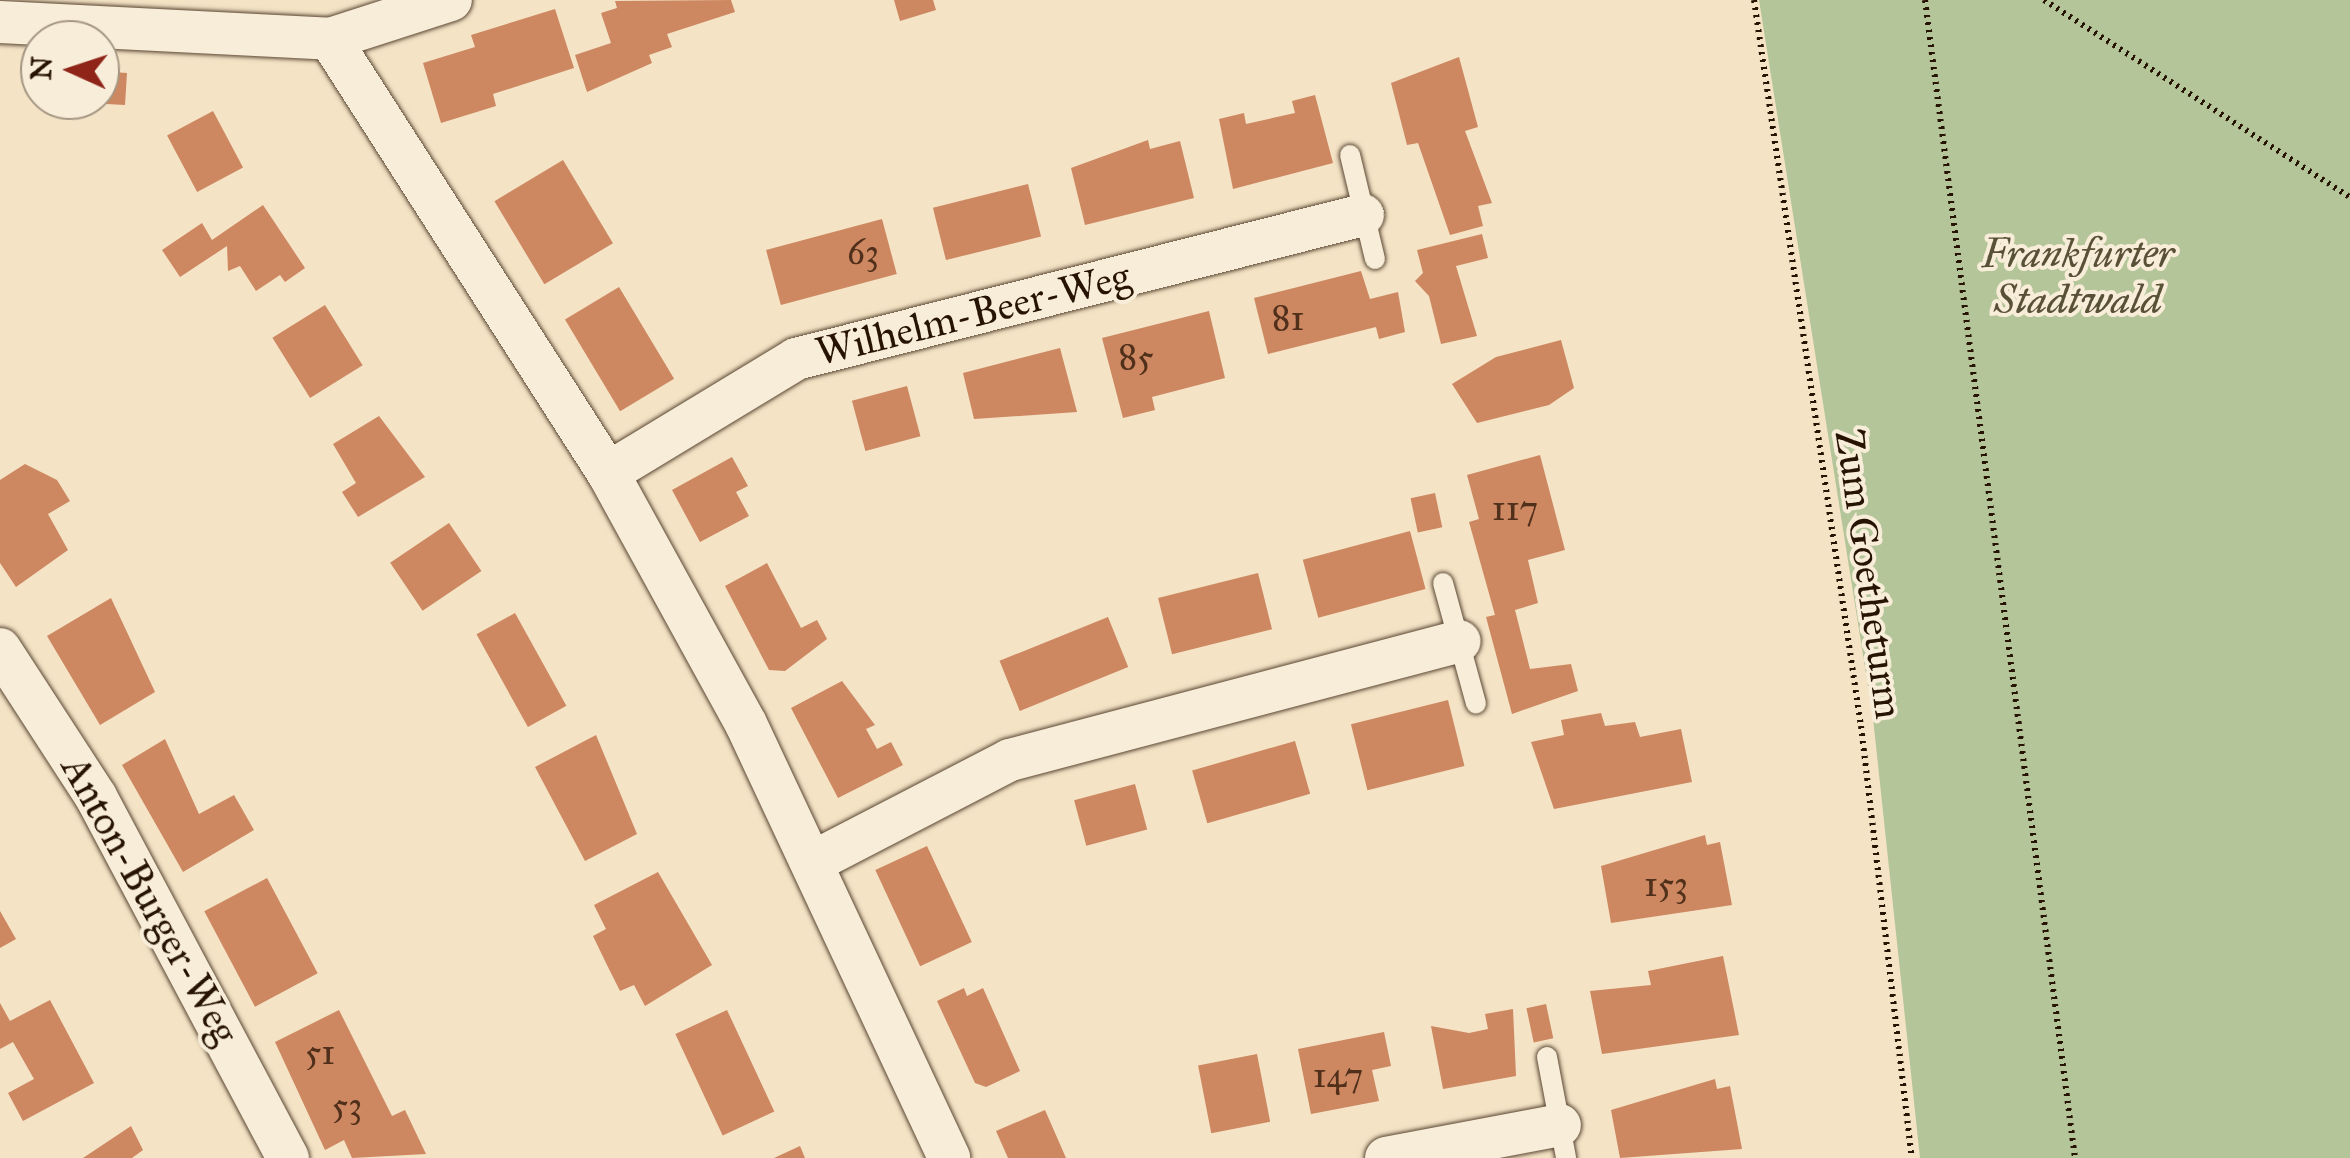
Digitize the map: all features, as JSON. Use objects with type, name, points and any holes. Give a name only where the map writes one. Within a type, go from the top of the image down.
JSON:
[{"type":"street","points":[[0,22],[330,39],[450,0]]},
{"type":"street","points":[[330,39],[608,473],[813,862],[949,1158]]},
{"type":"street","name":"Wilhelm-Beer-Weg","points":[[608,473],[796,359],[1363,215]]},
{"type":"street","points":[[813,862],[1010,760],[1459,641]]},
{"type":"street","name":"Anton-Burger-Weg","points":[[0,649],[96,798],[288,1158]]},
{"type":"street","points":[[1386,1158],[1563,1142]]},
{"type":"lane","points":[[1350,155],[1375,259]]},
{"type":"lane","points":[[1443,583],[1476,704]]},
{"type":"lane","points":[[1547,1057],[1563,1142]]},
{"type":"path","name":"Zum Goetheturm","points":[[1754,0],[1862,726],[1912,1158]]},
{"type":"path","points":[[1925,0],[2076,1158]]},
{"type":"path","points":[[2044,0],[2350,197]]},
{"type":"green space","name":"Frankfurter Stadtwald","points":[[1759,0],[2350,0],[2350,1158],[1920,1158],[1873,718]]},
{"type":"building","points":[[731,0],[735,12],[667,34],[672,47],[649,55],[652,63],[587,92],[575,55],[611,43],[601,13],[617,8],[615,1]]},
{"type":"building","points":[[894,0],[933,0],[936,10],[900,21]]},
{"type":"building","points":[[555,9],[574,68],[493,94],[496,106],[441,123],[423,63],[475,47],[471,35]]},
{"type":"building","points":[[1459,57],[1478,127],[1465,131],[1492,203],[1478,206],[1483,226],[1450,235],[1418,143],[1407,145],[1391,83]]},
{"type":"building","points":[[120,72],[127,73],[125,105],[120,105]]},
{"type":"building","points":[[1315,95],[1333,163],[1233,189],[1219,119],[1244,113],[1246,124],[1295,113],[1292,101]]},
{"type":"building","points":[[213,111],[243,168],[197,192],[167,135]]},
{"type":"building","points":[[1148,140],[1150,149],[1180,141],[1194,198],[1085,225],[1071,168]]},
{"type":"building","points":[[563,160],[613,243],[544,284],[494,201]]},
{"type":"building","points":[[1028,184],[1041,236],[946,260],[933,208]]},
{"type":"building","points":[[263,205],[305,268],[285,282],[280,275],[256,291],[240,266],[228,271],[227,246],[180,277],[162,250],[202,223],[212,240]]},
{"type":"building","points":[[882,219],[897,274],[781,305],[766,250]]},
{"type":"building","points":[[1482,234],[1488,258],[1456,266],[1477,336],[1441,344],[1429,296],[1415,281],[1423,273],[1417,250]]},
{"type":"building","points":[[1361,271],[1370,299],[1398,292],[1405,332],[1379,339],[1376,327],[1268,354],[1254,298]]},
{"type":"building","points":[[619,287],[674,379],[620,411],[565,319]]},
{"type":"building","points":[[325,305],[363,365],[310,398],[272,338]]},
{"type":"building","points":[[1209,311],[1225,378],[1152,397],[1155,410],[1123,418],[1102,338]]},
{"type":"building","points":[[1561,340],[1574,388],[1549,405],[1477,423],[1452,384],[1496,357]]},
{"type":"building","points":[[1060,348],[1077,412],[974,419],[963,373]]},
{"type":"building","points":[[907,386],[920,436],[865,451],[852,401]]},
{"type":"building","points":[[379,416],[425,477],[358,517],[342,492],[356,483],[333,444]]},
{"type":"building","points":[[1540,455],[1565,550],[1528,560],[1538,603],[1515,610],[1530,669],[1571,664],[1578,691],[1512,714],[1486,617],[1495,615],[1469,522],[1479,519],[1467,475]]},
{"type":"building","points":[[732,457],[748,486],[736,492],[749,516],[700,542],[672,490]]},
{"type":"building","points":[[25,464],[57,480],[70,501],[48,514],[68,550],[16,587],[0,563],[0,480]]},
{"type":"building","points":[[1435,493],[1442,527],[1418,532],[1411,498]]},
{"type":"building","points":[[449,523],[481,571],[423,611],[390,563]]},
{"type":"building","points":[[1410,531],[1426,589],[1318,618],[1303,560]]},
{"type":"building","points":[[767,563],[801,628],[817,620],[827,639],[785,671],[769,670],[725,586]]},
{"type":"building","points":[[1258,573],[1272,629],[1172,654],[1158,598]]},
{"type":"building","points":[[111,598],[155,692],[100,725],[47,636]]},
{"type":"building","points":[[515,613],[566,706],[528,727],[477,634]]},
{"type":"building","points":[[1108,617],[1128,667],[1020,711],[1000,661]]},
{"type":"building","points":[[842,681],[875,725],[866,729],[877,749],[891,742],[903,765],[838,798],[791,708]]},
{"type":"building","points":[[1448,700],[1464,766],[1367,790],[1351,724]]},
{"type":"building","points":[[1601,713],[1605,726],[1635,722],[1640,737],[1681,729],[1692,782],[1554,809],[1531,742],[1564,735],[1561,720]]},
{"type":"building","points":[[596,735],[637,834],[585,861],[535,767]]},
{"type":"building","points":[[165,739],[199,814],[234,795],[254,830],[183,872],[122,765]]},
{"type":"building","points":[[1295,741],[1310,794],[1207,823],[1192,770]]},
{"type":"building","points":[[1135,784],[1147,829],[1086,846],[1074,800]]},
{"type":"building","points":[[1705,835],[1707,845],[1720,842],[1732,905],[1611,923],[1601,866]]},
{"type":"building","points":[[927,846],[972,942],[920,966],[875,870]]},
{"type":"building","points":[[658,872],[712,965],[645,1006],[634,985],[620,991],[593,936],[606,929],[594,905]]},
{"type":"building","points":[[267,878],[318,973],[255,1007],[204,911]]},
{"type":"building","points":[[0,911],[16,939],[0,948]]},
{"type":"building","points":[[1723,956],[1739,1035],[1602,1054],[1590,991],[1651,985],[1648,971]]},
{"type":"building","points":[[964,988],[967,996],[983,988],[1020,1071],[986,1087],[975,1083],[937,1001]]},
{"type":"building","points":[[50,1000],[94,1083],[23,1121],[8,1093],[34,1079],[13,1042],[0,1049],[0,1003],[10,1021]]},
{"type":"building","points":[[1546,1004],[1553,1038],[1534,1042],[1526,1008]]},
{"type":"building","points":[[1513,1009],[1516,1076],[1443,1089],[1431,1026],[1469,1033],[1488,1029],[1485,1014]]},
{"type":"building","points":[[339,1010],[392,1116],[405,1110],[426,1154],[352,1158],[344,1140],[325,1150],[275,1042]]},
{"type":"building","points":[[727,1010],[774,1112],[723,1136],[675,1034]]},
{"type":"building","points":[[1384,1032],[1391,1066],[1372,1070],[1379,1101],[1311,1114],[1298,1049]]},
{"type":"building","points":[[1257,1054],[1270,1122],[1211,1133],[1198,1065]]},
{"type":"building","points":[[1715,1079],[1717,1089],[1730,1086],[1742,1149],[1620,1158],[1611,1110]]},
{"type":"building","points":[[1045,1110],[1066,1158],[1008,1158],[996,1131]]},
{"type":"building","points":[[131,1126],[143,1150],[132,1158],[83,1158]]},
{"type":"building","points":[[800,1146],[805,1158],[774,1158]]}]
